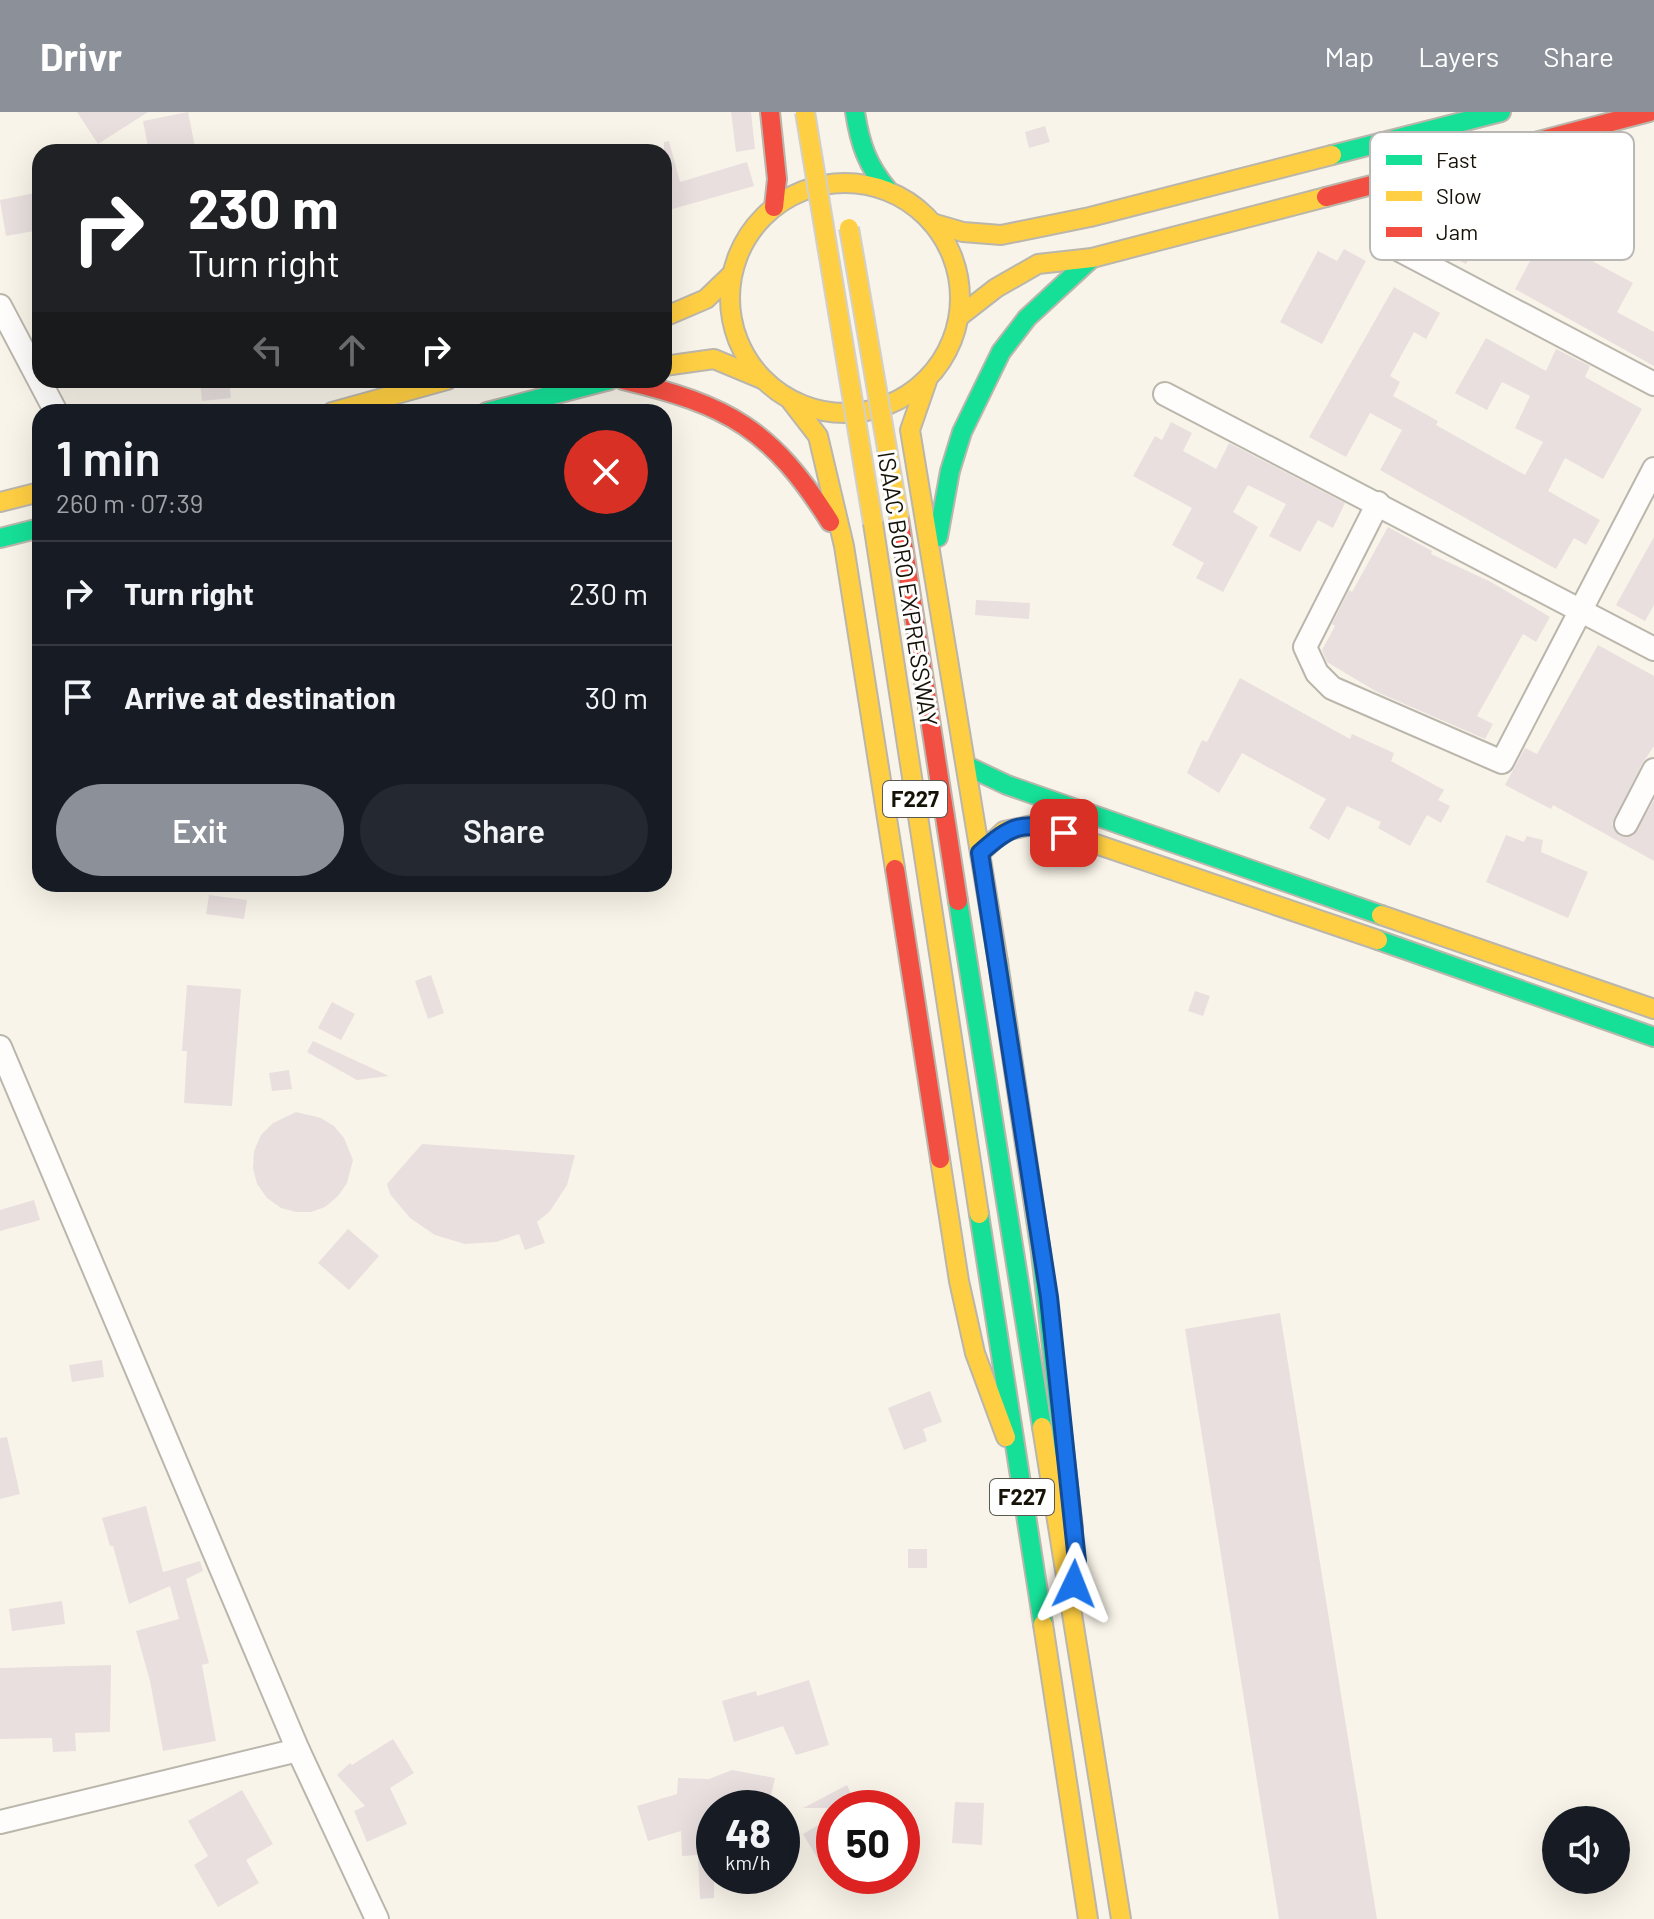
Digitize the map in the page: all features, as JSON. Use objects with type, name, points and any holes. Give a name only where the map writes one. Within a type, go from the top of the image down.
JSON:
[{"type":"main road","points":[[770,112],[777,179],[774,207]]},
{"type":"main road","name":"ISAAC BORO EXPRESSWAY","points":[[805,112],[873,523],[1018,1465]]},
{"type":"main road","points":[[855,112],[860,149],[867,167],[888,190],[922,211],[932,223],[947,242],[960,280],[960,316],[949,351],[927,381],[910,430],[969,767],[1049,1297],[1077,1561],[1071,1607]]},
{"type":"main road","points":[[1423,132],[1501,112]]},
{"type":"main road","points":[[1573,132],[1649,112]]},
{"type":"main road","points":[[932,223],[963,232],[1001,235],[1090,217],[1370,145]]},
{"type":"main road","name":"ISAAC BORO EXPRESSWAY","points":[[839,171],[899,518],[1071,1607]]},
{"type":"main road","points":[[762,379],[741,350],[730,314],[732,274],[747,237],[774,207],[809,188],[849,182],[888,190]]},
{"type":"main road","points":[[960,316],[996,288],[1038,264],[1092,258],[1370,185]]},
{"type":"main road","points":[[933,570],[942,503],[957,438],[980,390],[1007,342],[1044,301],[1092,258]]},
{"type":"main road","points":[[672,314],[706,299],[732,274]]},
{"type":"main road","points":[[672,365],[714,359],[762,379],[791,401],[818,436],[856,610],[959,1281],[979,1366],[1018,1465]]},
{"type":"main road","points":[[791,401],[825,413],[862,414],[897,402],[927,381]]},
{"type":"main road","points":[[361,404],[418,388]]},
{"type":"main road","points":[[518,404],[579,388]]},
{"type":"main road","points":[[655,388],[720,410],[758,435],[787,460],[812,491],[844,546]]},
{"type":"main road","points":[[0,502],[32,494]]},
{"type":"main road","points":[[0,538],[32,530]]},
{"type":"main road","points":[[969,767],[1020,790],[1654,1009]]},
{"type":"main road","points":[[980,853],[1004,831],[1037,824],[1229,887],[1654,1037]]},
{"type":"main road","name":"F227","points":[[1018,1465],[1088,1919]]},
{"type":"main road","name":"F227","points":[[1071,1607],[1121,1919]]},
{"type":"street","points":[[1418,260],[1654,384]]},
{"type":"street","points":[[0,306],[32,367]]},
{"type":"street","points":[[1165,394],[1654,649]]},
{"type":"street","points":[[1378,503],[1305,647],[1317,673],[1332,688],[1502,762],[1654,469]]},
{"type":"street","points":[[1626,824],[1654,770]]},
{"type":"street","points":[[0,1047],[298,1750],[377,1919]]},
{"type":"street","points":[[0,1822],[298,1750]]},
{"type":"building","points":[[77,112],[148,112],[98,144]]},
{"type":"building","points":[[188,112],[194,144],[147,144],[143,121]]},
{"type":"building","points":[[731,112],[751,112],[755,149],[736,152]]},
{"type":"building","points":[[1045,126],[1050,142],[1029,148],[1025,132]]},
{"type":"building","points":[[672,152],[680,182],[747,162],[754,186],[672,209]]},
{"type":"building","points":[[32,194],[32,231],[6,236],[0,200]]},
{"type":"building","points":[[1344,249],[1366,261],[1322,344],[1280,322],[1318,251],[1337,261]]},
{"type":"building","points":[[1531,260],[1590,260],[1633,283],[1617,312],[1654,332],[1654,366],[1515,289]]},
{"type":"building","points":[[1394,287],[1440,313],[1426,339],[1414,332],[1390,376],[1400,382],[1393,396],[1438,421],[1436,425],[1525,475],[1543,442],[1515,428],[1530,396],[1502,382],[1487,410],[1455,393],[1486,338],[1546,371],[1556,349],[1590,366],[1585,377],[1642,409],[1603,479],[1565,458],[1548,491],[1600,520],[1586,545],[1574,538],[1556,569],[1380,470],[1402,430],[1370,413],[1346,457],[1309,437]]},
{"type":"building","points":[[201,388],[230,388],[231,398],[202,401]]},
{"type":"building","points":[[1171,422],[1192,433],[1183,451],[1216,469],[1229,443],[1345,503],[1333,528],[1318,520],[1300,552],[1269,536],[1286,504],[1248,485],[1233,512],[1258,527],[1223,592],[1196,578],[1204,563],[1172,545],[1192,508],[1133,476],[1155,436],[1162,440]]},
{"type":"building","points":[[1388,527],[1432,551],[1431,554],[1491,582],[1550,617],[1536,642],[1523,634],[1477,716],[1493,724],[1485,739],[1377,692],[1327,662],[1322,650],[1335,626],[1332,624]]},
{"type":"building","points":[[1654,537],[1654,605],[1645,621],[1616,605]]},
{"type":"building","points":[[976,600],[1030,603],[1029,619],[975,615]]},
{"type":"building","points":[[1598,645],[1654,676],[1654,746],[1612,824],[1619,836],[1633,836],[1654,800],[1654,861],[1553,805],[1551,809],[1505,785],[1525,748],[1537,754]]},
{"type":"building","points":[[1240,678],[1350,739],[1352,734],[1394,753],[1391,761],[1444,790],[1438,800],[1450,806],[1441,823],[1427,815],[1410,846],[1378,828],[1381,822],[1347,806],[1329,840],[1309,828],[1326,799],[1242,753],[1219,793],[1187,773],[1202,740],[1207,742]]},
{"type":"building","points":[[1506,835],[1524,842],[1527,836],[1543,840],[1541,852],[1588,872],[1568,918],[1486,882]]},
{"type":"building","points":[[209,895],[247,900],[244,919],[206,914]]},
{"type":"building","points":[[431,975],[444,1013],[428,1019],[415,981]]},
{"type":"building","points":[[187,985],[241,989],[232,1106],[184,1103],[187,1051],[182,1051]]},
{"type":"building","points":[[1195,991],[1210,996],[1203,1016],[1188,1011]]},
{"type":"building","points":[[332,1002],[355,1014],[341,1040],[318,1028]]},
{"type":"building","points":[[313,1041],[389,1076],[357,1080],[307,1052]]},
{"type":"building","points":[[289,1070],[292,1089],[272,1091],[269,1073]]},
{"type":"building","points":[[296,1112],[321,1118],[334,1126],[344,1138],[353,1160],[347,1183],[338,1196],[325,1207],[311,1212],[281,1208],[267,1198],[257,1184],[253,1168],[254,1151],[261,1135],[273,1123]]},
{"type":"building","points":[[422,1144],[575,1155],[567,1185],[550,1211],[537,1222],[545,1243],[525,1250],[519,1234],[496,1242],[465,1244],[435,1235],[410,1218],[390,1194],[387,1184]]},
{"type":"building","points":[[34,1200],[40,1220],[0,1231],[0,1210]]},
{"type":"building","points":[[348,1229],[379,1256],[349,1290],[318,1263]]},
{"type":"building","points":[[1280,1313],[1377,1919],[1279,1919],[1185,1329]]},
{"type":"building","points":[[102,1360],[104,1377],[72,1382],[69,1365]]},
{"type":"building","points":[[930,1391],[942,1422],[923,1429],[927,1441],[904,1450],[888,1408]]},
{"type":"building","points":[[7,1437],[20,1494],[0,1499],[0,1438]]},
{"type":"building","points":[[146,1506],[163,1572],[200,1561],[203,1571],[186,1579],[209,1663],[202,1665],[216,1741],[163,1751],[150,1681],[136,1631],[179,1619],[170,1586],[129,1604],[102,1518]]},
{"type":"building","points":[[908,1549],[927,1549],[927,1568],[908,1568]]},
{"type":"building","points":[[62,1601],[65,1624],[12,1631],[9,1609]]},
{"type":"building","points":[[111,1665],[110,1732],[75,1733],[76,1751],[53,1752],[52,1738],[0,1739],[0,1668]]},
{"type":"building","points":[[809,1680],[829,1745],[796,1755],[783,1726],[734,1742],[722,1701],[756,1691],[757,1696]]},
{"type":"building","points":[[393,1739],[414,1773],[390,1788],[407,1824],[367,1842],[354,1811],[365,1806],[337,1775],[350,1763],[352,1765]]},
{"type":"building","points":[[732,1770],[775,1778],[772,1790],[696,1790],[696,1855],[682,1856],[681,1831],[648,1841],[637,1806],[677,1794],[678,1778],[709,1779]]},
{"type":"building","points":[[242,1790],[273,1844],[246,1860],[259,1883],[218,1907],[194,1865],[208,1856],[188,1821]]},
{"type":"building","points":[[816,1801],[816,1808],[803,1808]]},
{"type":"building","points":[[955,1802],[984,1803],[982,1845],[952,1843]]},
{"type":"building","points":[[816,1826],[816,1856],[803,1834]]},
{"type":"building","points":[[700,1894],[714,1894],[714,1898],[700,1899]]},
{"type":"traffic: fast","points":[[855,112],[866,154],[888,190]]},
{"type":"traffic: fast","points":[[1422,132],[1501,112]]},
{"type":"traffic: fast","points":[[1332,155],[1370,145]]},
{"type":"traffic: fast","points":[[938,537],[950,471],[962,432],[1001,352],[1027,318],[1092,258]]},
{"type":"traffic: fast","points":[[518,404],[579,388]]},
{"type":"traffic: fast","points":[[0,538],[32,530]]},
{"type":"traffic: fast","points":[[969,767],[1007,785],[1381,915]]},
{"type":"traffic: fast","points":[[958,901],[1042,1427]]},
{"type":"traffic: fast","points":[[1378,940],[1654,1037]]},
{"type":"traffic: fast","points":[[998,962],[1041,1253],[1073,1528]]},
{"type":"traffic: fast","points":[[979,1214],[1043,1624]]},
{"type":"traffic: slow","points":[[805,112],[873,523]]},
{"type":"traffic: slow","points":[[932,223],[963,232],[1001,235],[1090,217],[1332,155]]},
{"type":"traffic: slow","points":[[845,183],[889,191],[927,216],[952,254],[960,298],[952,342],[927,380],[889,405],[845,413],[801,405],[763,380],[738,342],[730,298],[738,254],[763,216],[801,191],[845,183]]},
{"type":"traffic: slow","points":[[960,316],[996,288],[1038,264],[1092,258],[1326,197]]},
{"type":"traffic: slow","points":[[849,228],[899,518]]},
{"type":"traffic: slow","points":[[672,314],[706,299],[732,274]]},
{"type":"traffic: slow","points":[[672,365],[714,359],[762,379]]},
{"type":"traffic: slow","points":[[927,381],[910,430],[998,962]]},
{"type":"traffic: slow","points":[[361,404],[418,388]]},
{"type":"traffic: slow","points":[[791,401],[818,436],[844,546],[895,869]]},
{"type":"traffic: slow","points":[[0,502],[32,494]]},
{"type":"traffic: slow","points":[[873,523],[979,1214]]},
{"type":"traffic: slow","points":[[980,853],[1004,831],[1037,824],[1378,940]]},
{"type":"traffic: slow","points":[[1381,915],[1654,1009]]},
{"type":"traffic: slow","points":[[940,1159],[959,1281],[975,1353],[1006,1437]]},
{"type":"traffic: slow","points":[[1042,1427],[1121,1919]]},
{"type":"traffic: slow","points":[[1043,1624],[1088,1919]]},
{"type":"traffic: jam","points":[[770,112],[777,179],[774,207]]},
{"type":"traffic: jam","points":[[1573,132],[1649,112]]},
{"type":"traffic: jam","points":[[1326,197],[1370,185]]},
{"type":"traffic: jam","points":[[656,388],[719,411],[767,443],[809,490],[830,522]]},
{"type":"traffic: jam","points":[[899,518],[958,901]]},
{"type":"traffic: jam","points":[[895,869],[940,1159]]},
{"type":"route","points":[[1064,833],[1037,824],[1004,831],[980,853],[1049,1297],[1077,1561],[1074,1584]]}]
